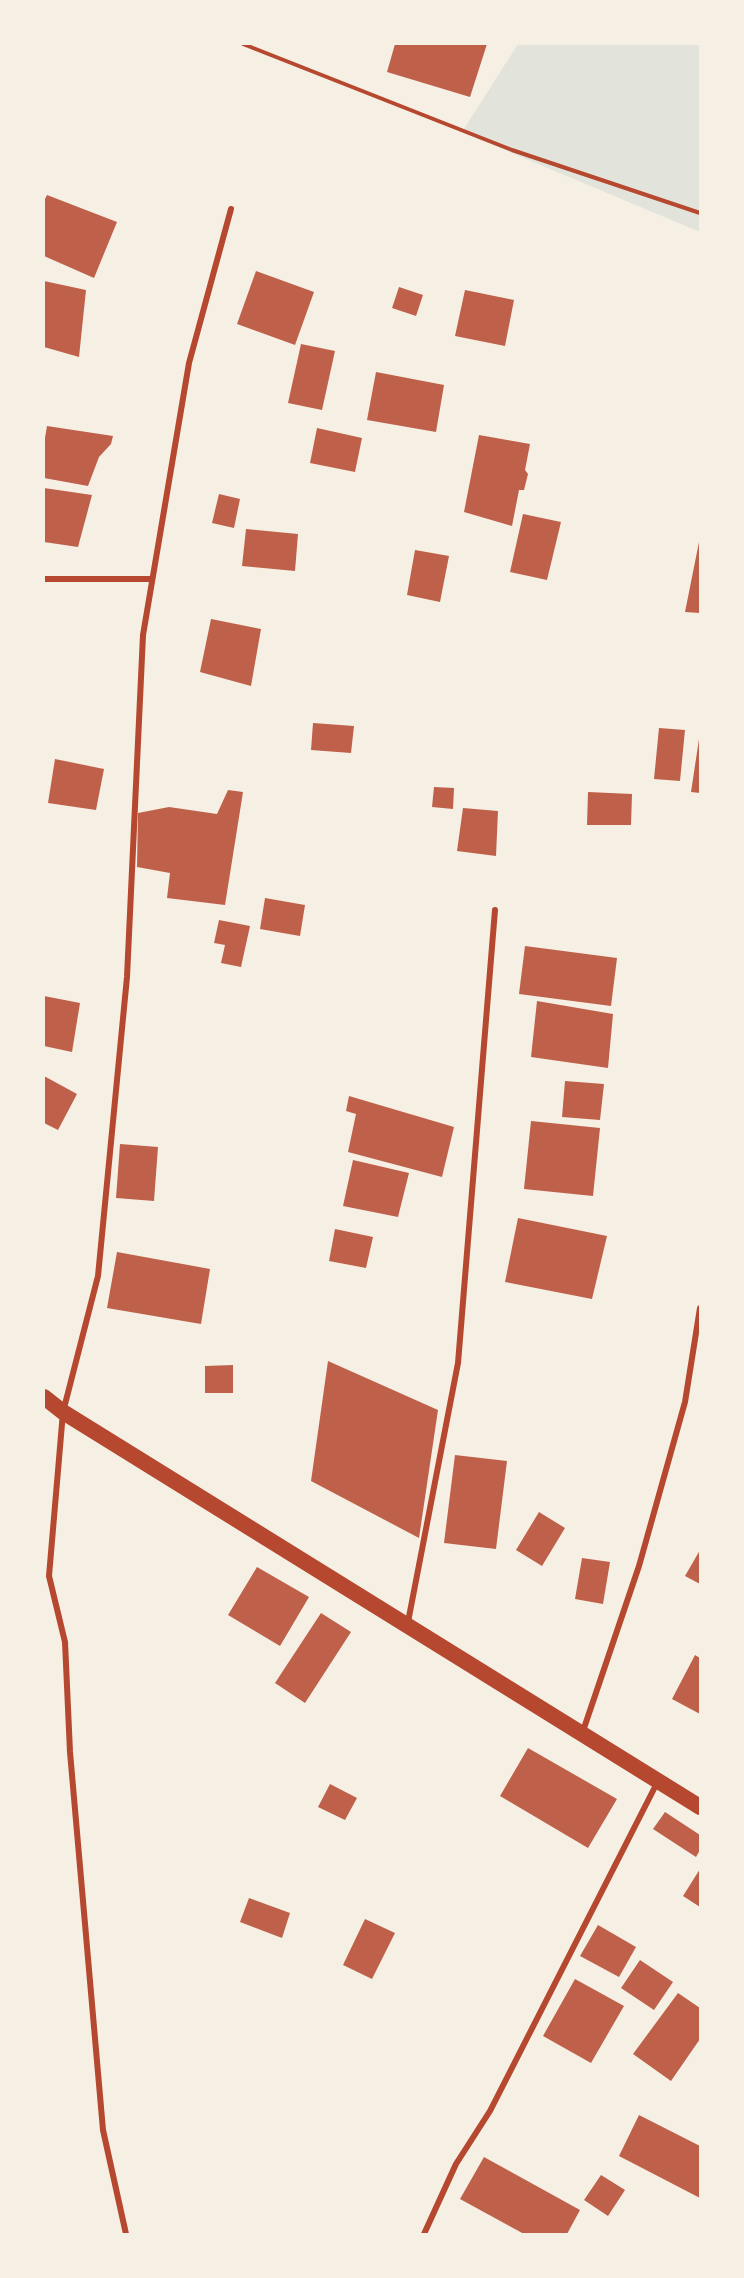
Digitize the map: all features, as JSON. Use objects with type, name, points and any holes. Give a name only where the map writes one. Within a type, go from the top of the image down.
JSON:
[{"type":"highway","points":[[44,1397],[63,1412],[700,1807]]},
{"type":"street","points":[[126,2235],[103,2130],[70,1752],[65,1642],[49,1576],[63,1412],[98,1276],[127,977],[142,635],[189,363],[231,209]]},
{"type":"street","points":[[44,579],[150,579]]},
{"type":"street","points":[[407,1625],[458,1363],[495,910]]},
{"type":"street","points":[[582,1734],[639,1566],[682,1413],[700,1308]]},
{"type":"street","points":[[424,2235],[456,2164],[490,2111],[659,1781]]},
{"type":"path","points":[[243,44],[512,150],[700,213]]},
{"type":"shaded area","points":[[518,44],[700,44],[700,232],[462,132]]},
{"type":"building","points":[[395,44],[487,44],[470,97],[387,72]]},
{"type":"building","points":[[47,195],[117,222],[94,278],[44,256],[44,201]]},
{"type":"building","points":[[256,271],[314,292],[295,345],[237,324]]},
{"type":"building","points":[[44,281],[86,290],[79,357],[44,347]]},
{"type":"building","points":[[399,287],[423,295],[416,316],[392,308]]},
{"type":"building","points":[[465,290],[514,300],[505,346],[455,336]]},
{"type":"building","points":[[301,344],[335,351],[322,410],[288,403]]},
{"type":"building","points":[[376,372],[444,385],[436,432],[367,420]]},
{"type":"building","points":[[47,426],[113,436],[111,444],[99,457],[88,486],[44,478],[44,444]]},
{"type":"building","points":[[317,428],[362,438],[355,472],[310,463]]},
{"type":"building","points":[[479,435],[530,444],[525,470],[528,474],[524,490],[519,490],[512,526],[464,512]]},
{"type":"building","points":[[44,488],[92,495],[78,547],[44,542]]},
{"type":"building","points":[[219,494],[240,499],[234,528],[212,523]]},
{"type":"building","points":[[523,514],[561,522],[547,580],[510,572]]},
{"type":"building","points":[[246,529],[298,534],[295,571],[242,566]]},
{"type":"building","points":[[699,542],[700,613],[685,612]]},
{"type":"building","points":[[415,550],[449,556],[440,602],[407,595]]},
{"type":"building","points":[[211,619],[261,629],[251,686],[200,672]]},
{"type":"building","points":[[313,723],[354,726],[351,753],[311,750]]},
{"type":"building","points":[[659,728],[685,730],[680,781],[654,779]]},
{"type":"building","points":[[700,739],[700,793],[691,792]]},
{"type":"building","points":[[55,759],[104,769],[96,810],[48,803]]},
{"type":"building","points":[[434,787],[454,788],[453,809],[432,807]]},
{"type":"building","points":[[228,790],[243,792],[225,905],[167,898],[170,873],[137,867],[138,813],[169,807],[217,814]]},
{"type":"building","points":[[588,792],[632,794],[631,825],[587,825]]},
{"type":"building","points":[[463,808],[498,811],[496,856],[457,851]]},
{"type":"building","points":[[265,898],[305,905],[300,936],[260,929]]},
{"type":"building","points":[[219,920],[250,926],[241,967],[221,963],[225,945],[214,943]]},
{"type":"building","points":[[525,946],[617,958],[611,1006],[519,994]]},
{"type":"building","points":[[44,996],[80,1003],[72,1052],[44,1046]]},
{"type":"building","points":[[537,1001],[613,1014],[608,1068],[531,1057]]},
{"type":"building","points":[[44,1076],[77,1094],[58,1130],[44,1123]]},
{"type":"building","points":[[565,1081],[604,1084],[600,1120],[562,1117]]},
{"type":"building","points":[[349,1096],[454,1127],[442,1177],[348,1152],[356,1114],[346,1111]]},
{"type":"building","points":[[531,1121],[600,1128],[593,1196],[524,1189]]},
{"type":"building","points":[[120,1144],[158,1147],[154,1201],[116,1198]]},
{"type":"building","points":[[353,1160],[409,1173],[398,1217],[343,1206]]},
{"type":"building","points":[[518,1218],[607,1236],[592,1299],[505,1282]]},
{"type":"building","points":[[335,1229],[373,1237],[366,1268],[329,1261]]},
{"type":"building","points":[[117,1252],[210,1269],[201,1324],[107,1308]]},
{"type":"building","points":[[328,1361],[438,1410],[419,1538],[311,1481]]},
{"type":"building","points":[[233,1365],[233,1393],[205,1393],[205,1366]]},
{"type":"building","points":[[455,1455],[507,1461],[496,1549],[444,1543]]},
{"type":"building","points":[[539,1512],[565,1528],[542,1566],[516,1550]]},
{"type":"building","points":[[700,1550],[700,1584],[685,1576]]},
{"type":"building","points":[[582,1558],[610,1562],[603,1604],[575,1599]]},
{"type":"building","points":[[257,1567],[309,1597],[280,1646],[228,1615]]},
{"type":"building","points":[[321,1613],[351,1632],[305,1703],[275,1683]]},
{"type":"building","points":[[695,1655],[700,1658],[700,1714],[672,1699]]},
{"type":"building","points":[[528,1748],[617,1799],[588,1848],[500,1796]]},
{"type":"building","points":[[330,1784],[357,1798],[345,1820],[318,1807]]},
{"type":"building","points":[[665,1812],[700,1835],[700,1850],[696,1857],[653,1829]]},
{"type":"building","points":[[700,1869],[700,1907],[683,1896]]},
{"type":"building","points":[[249,1898],[290,1913],[282,1938],[240,1922]]},
{"type":"building","points":[[365,1919],[395,1933],[372,1979],[343,1965]]},
{"type":"building","points":[[598,1925],[636,1947],[619,1977],[580,1956]]},
{"type":"building","points":[[640,1960],[673,1982],[654,2010],[621,1988]]},
{"type":"building","points":[[575,1979],[624,2006],[591,2063],[543,2036]]},
{"type":"building","points":[[678,1993],[700,2008],[700,2039],[671,2081],[633,2054]]},
{"type":"building","points":[[639,2115],[700,2146],[700,2198],[619,2156]]},
{"type":"building","points":[[484,2157],[580,2210],[567,2234],[524,2234],[460,2199]]},
{"type":"building","points":[[601,2175],[625,2190],[608,2216],[584,2200]]}]
